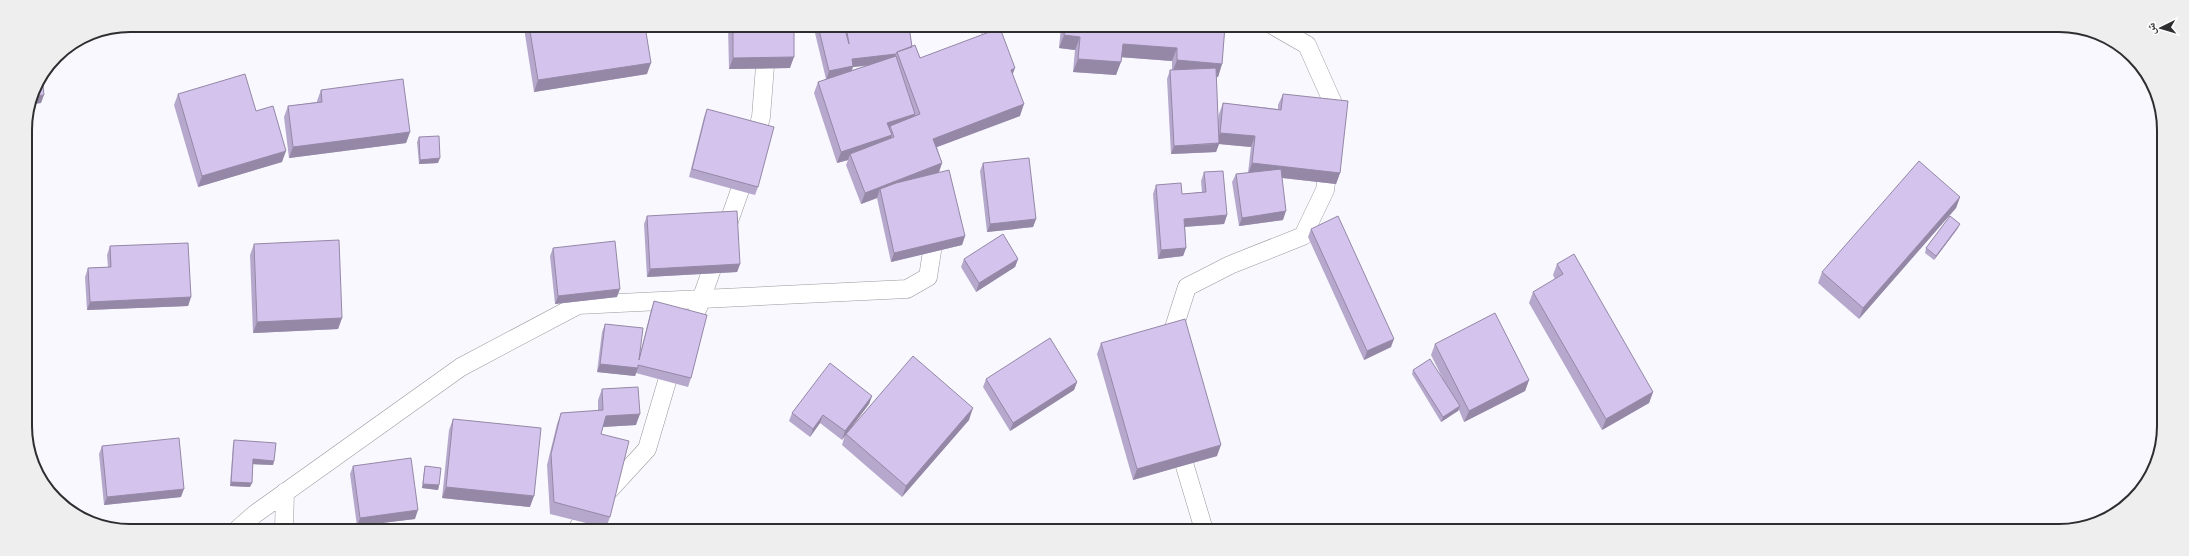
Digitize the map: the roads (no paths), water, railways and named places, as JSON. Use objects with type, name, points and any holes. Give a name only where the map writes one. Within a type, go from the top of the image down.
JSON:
[{"type":"lane","points":[[693,321],[744,179],[761,117],[765,66],[774,32]]},
{"type":"lane","points":[[1170,363],[1171,337],[1187,287],[1230,265],[1303,236],[1325,190],[1336,110],[1308,45],[1285,32]]},
{"type":"lane","points":[[244,524],[285,492],[461,367],[578,305],[907,289],[928,277],[934,238],[929,208]]},
{"type":"lane","points":[[581,524],[591,510],[647,449],[668,378],[684,342]]},
{"type":"lane","points":[[1174,428],[1202,524]]},
{"type":"lane","points":[[284,524],[285,492]]}]
